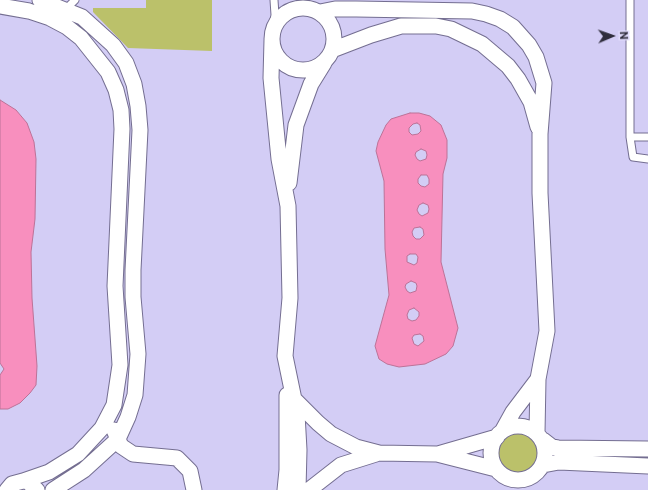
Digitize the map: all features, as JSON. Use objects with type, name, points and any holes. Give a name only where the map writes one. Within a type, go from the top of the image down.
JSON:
[{"type":"street","points":[[40,0],[70,4],[113,46],[126,63],[134,84],[138,106],[139,145],[132,288],[138,354],[135,395],[128,417],[118,439],[84,470],[53,490]]},
{"type":"street","points":[[288,206],[279,160],[270,78],[272,36],[276,22],[283,14],[296,4],[416,18],[452,29],[482,44],[496,54],[518,79],[531,102],[540,134]]},
{"type":"street","points":[[272,36],[274,50],[279,59],[291,68],[306,70],[315,68],[328,57],[378,32],[401,26],[435,5],[486,14],[500,19],[512,27],[520,35],[536,57],[544,84],[540,134],[540,192],[547,330],[538,379],[540,436],[546,448],[541,469],[533,490]]},
{"type":"street","points":[[0,6],[29,11],[58,22],[81,38],[108,72],[116,90],[121,110],[122,144],[115,286],[120,365],[114,405],[109,416],[94,438],[78,454],[49,472],[10,485]]},
{"type":"street","points":[[298,490],[299,450],[295,400],[290,382],[286,356],[290,298],[288,206],[296,125],[311,84],[328,57],[334,33],[326,18],[317,7]]},
{"type":"street","points":[[122,144],[139,145]]},
{"type":"street","points":[[115,286],[132,288]]},
{"type":"street","points":[[514,490],[499,472],[491,452],[514,412],[538,379]]},
{"type":"street","points":[[285,490],[287,470],[286,398],[290,382]]},
{"type":"street","points":[[295,400],[331,434],[356,447],[379,453],[437,454],[499,472],[516,481],[532,478],[541,469],[559,462],[648,466]]},
{"type":"street","points":[[109,416],[118,439],[126,451],[133,454],[177,458],[190,471],[194,490]]},
{"type":"street","points":[[437,454],[500,434],[511,427],[520,426],[540,436],[552,447],[648,450]]},
{"type":"street","points":[[309,490],[341,465],[379,453]]},
{"type":"street","points":[[10,485],[28,482],[37,490]]},
{"type":"lane","points":[[272,36],[275,15],[274,0]]},
{"type":"lane","points":[[630,0],[630,137],[633,157],[648,159]]},
{"type":"lane","points":[[58,22],[70,4]]},
{"type":"lane","points":[[630,137],[648,137]]},
{"type":"green space","points":[[146,0],[212,0],[212,51],[128,48],[93,12],[93,8],[146,8]]},
{"type":"green space","points":[[514,432],[522,432],[530,435],[536,441],[539,453],[536,465],[530,471],[522,474],[514,474],[506,471],[500,465],[497,457],[497,449],[500,441],[506,435]]},
{"type":"shaded area","points":[[0,100],[16,110],[27,123],[34,142],[36,159],[35,219],[31,252],[32,298],[37,366],[36,385],[20,403],[8,409],[0,409],[0,375],[4,369],[0,363]]},
{"type":"shaded area","points":[[410,113],[419,113],[430,116],[441,125],[447,140],[447,158],[443,174],[441,262],[458,328],[453,346],[446,354],[425,364],[399,367],[387,364],[379,359],[375,346],[389,295],[385,249],[384,181],[376,151],[378,142],[386,125],[391,119]],"holes":[[[417,123],[420,125],[421,131],[418,134],[412,135],[409,132],[409,128],[413,124]],[[421,149],[426,151],[427,155],[426,159],[420,161],[415,155],[416,152]],[[421,175],[427,175],[429,184],[425,187],[418,183],[418,179]],[[423,203],[428,205],[428,213],[422,216],[417,210],[419,205]],[[420,227],[423,229],[424,235],[420,239],[416,239],[412,232],[414,228]],[[410,254],[416,254],[418,257],[417,263],[414,265],[407,262],[407,256]],[[411,281],[416,283],[417,286],[416,291],[410,293],[405,287],[406,284]],[[414,308],[419,312],[419,316],[416,320],[412,321],[408,319],[407,315],[409,310]],[[420,334],[423,336],[424,341],[418,346],[414,344],[412,338],[414,335]]]}]
